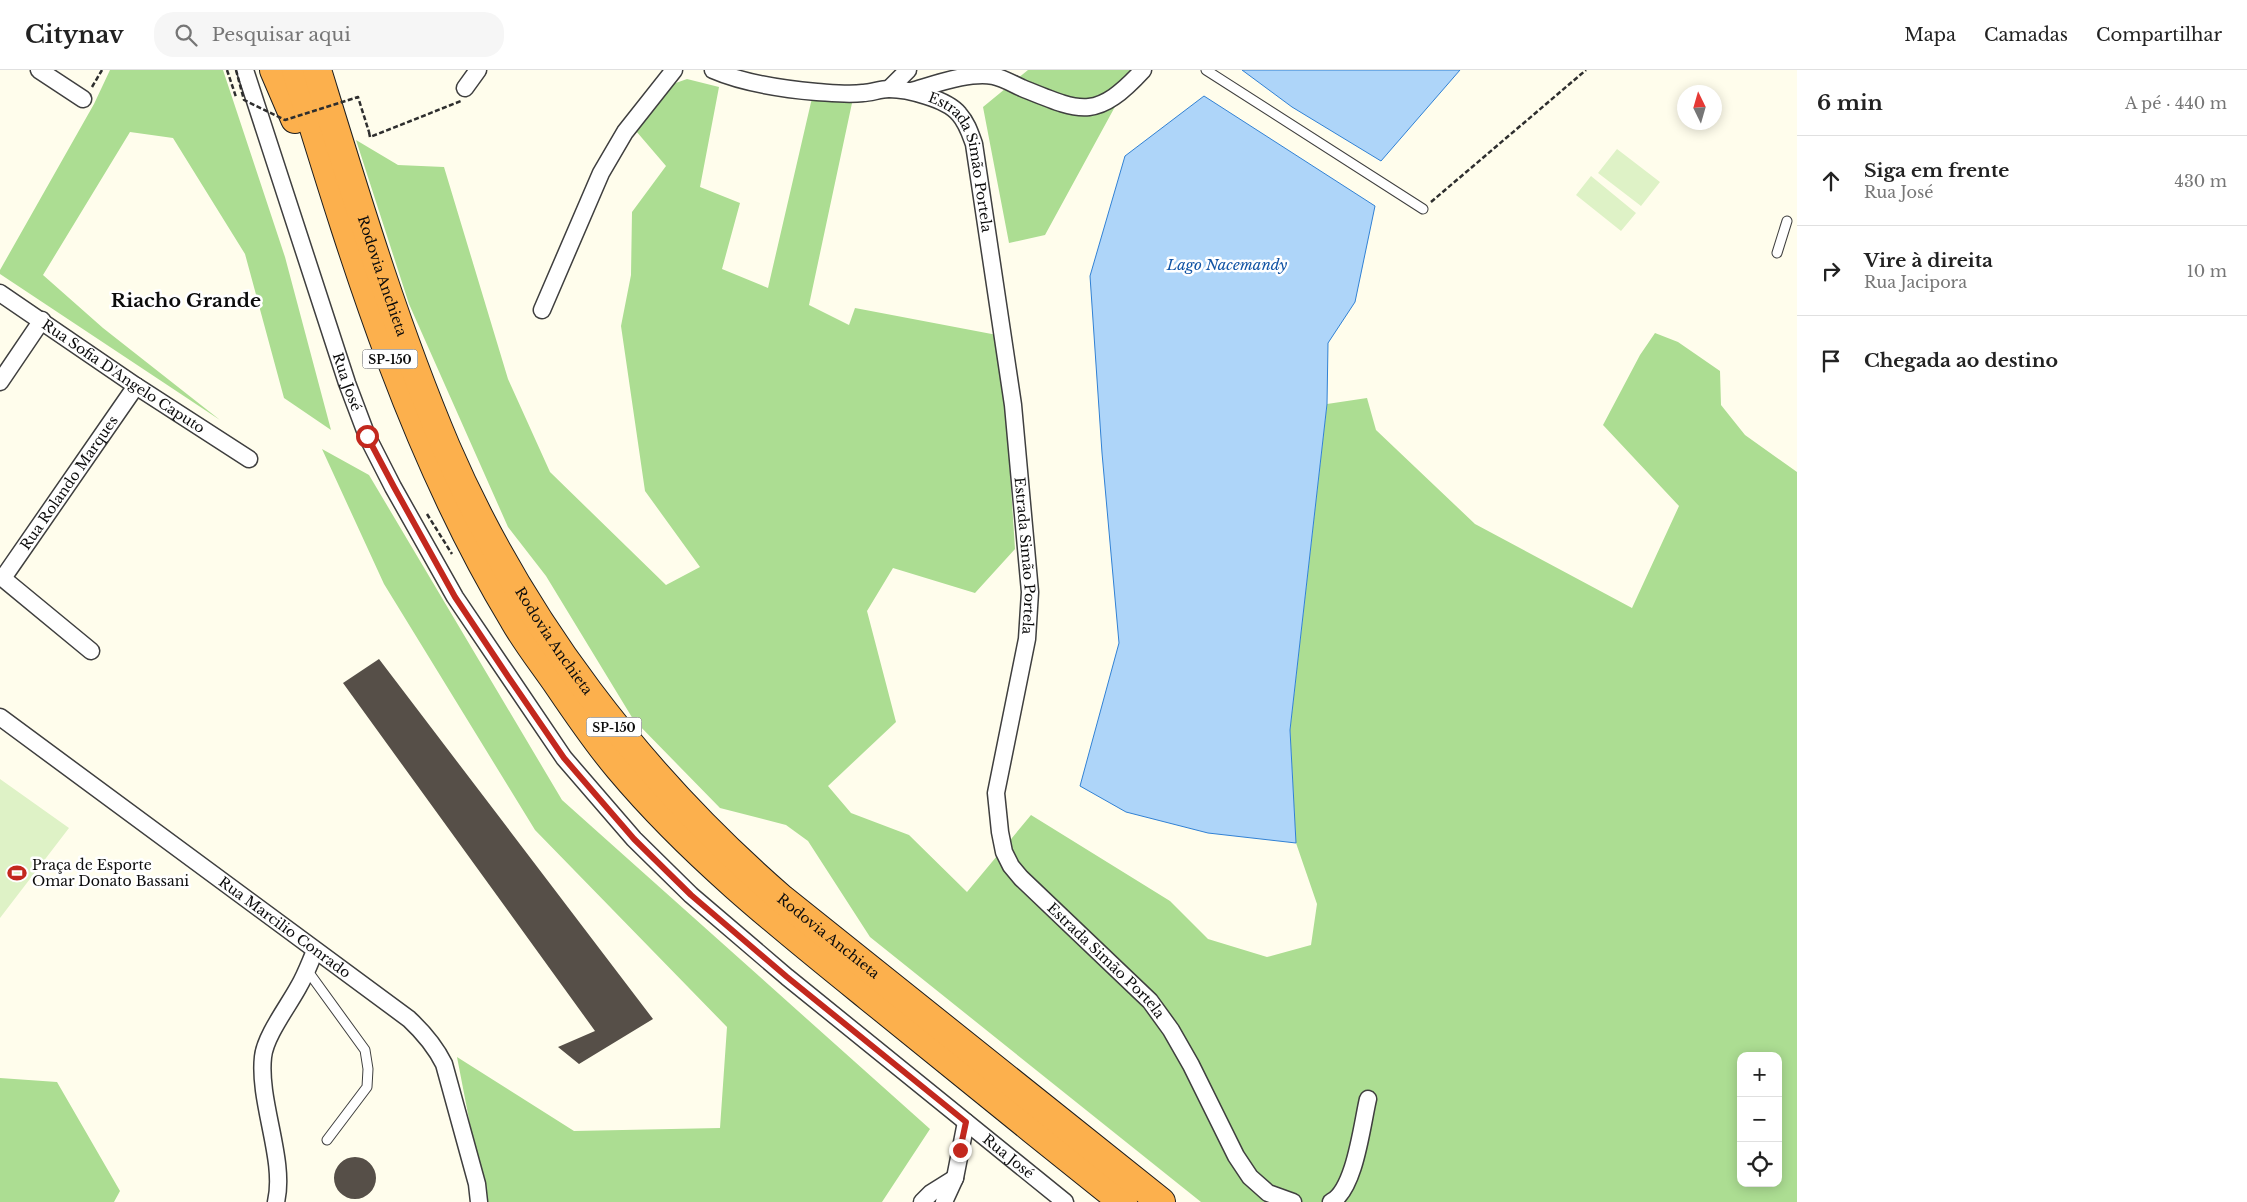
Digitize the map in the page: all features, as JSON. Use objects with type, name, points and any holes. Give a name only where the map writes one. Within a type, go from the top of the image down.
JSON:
[{"type":"highway","points":[[274,70],[350,243]]},
{"type":"highway","name":"Rodovia Anchieta","points":[[296,70],[350,243],[408,404],[476,554],[515,623],[591,732],[620,769],[709,862],[775,921],[1123,1202]]},
{"type":"highway","name":"Rodovia Anchieta","points":[[317,70],[395,316],[447,448],[494,544],[533,612],[611,723],[687,810],[748,870],[1161,1202]]},
{"type":"street","points":[[39,70],[83,99]]},
{"type":"street","name":"Rua José","points":[[245,70],[347,383],[367,436],[455,597],[564,758],[634,839],[691,895],[780,971],[1065,1202]]},
{"type":"street","points":[[465,88],[478,70]]},
{"type":"street","points":[[542,310],[600,173],[612,151],[674,70]]},
{"type":"street","name":"Estrada Simão Portela","points":[[713,70],[765,85],[815,92],[861,94],[889,89],[910,92],[943,102],[958,112],[968,126],[974,144],[1013,405],[1030,592],[1027,639],[996,793],[1004,852],[1020,878],[1150,1001],[1171,1030],[1191,1065],[1236,1156],[1250,1177],[1268,1193],[1293,1202]]},
{"type":"street","points":[[889,89],[908,70]]},
{"type":"street","points":[[910,92],[975,76],[993,76],[1067,106],[1090,107],[1110,101],[1124,90],[1143,70]]},
{"type":"street","name":"Rua Sofia D'Angelo Caputo","points":[[0,292],[136,386],[249,459]]},
{"type":"street","points":[[0,382],[42,320]]},
{"type":"street","name":"Rua Rolando Marques","points":[[1,577],[136,386]]},
{"type":"street","points":[[1,577],[91,651]]},
{"type":"street","name":"Rua Marcilio Conrado","points":[[0,717],[409,1019],[425,1034],[437,1049],[444,1064],[477,1184],[479,1202]]},
{"type":"street","points":[[276,1202],[278,1194],[277,1172],[262,1071],[263,1054],[307,970],[315,950]]},
{"type":"street","points":[[1331,1202],[1344,1190],[1351,1173],[1368,1099]]},
{"type":"street","points":[[944,1202],[955,1178],[966,1122]]},
{"type":"street","points":[[922,1202],[955,1178]]},
{"type":"lane","points":[[1206,70],[1423,209]]},
{"type":"lane","points":[[1777,253],[1787,221]]},
{"type":"lane","points":[[307,970],[365,1050],[368,1069],[367,1087],[328,1140]]},
{"type":"path","points":[[83,99],[102,70]]},
{"type":"path","points":[[227,70],[231,85]]},
{"type":"path","points":[[236,70],[244,100],[285,120],[358,97],[370,137],[461,103],[465,88]]},
{"type":"path","points":[[1423,209],[1586,70]]},
{"type":"green space","points":[[110,70],[223,70],[285,257],[331,430],[284,398],[245,254],[173,138],[130,132],[43,275],[103,328],[220,420],[0,274],[0,270],[94,104]]},
{"type":"green space","points":[[1028,70],[1135,70],[1045,235],[1009,243],[983,107]]},
{"type":"green space","points":[[687,79],[719,87],[700,187],[740,203],[722,269],[768,288],[812,98],[852,103],[809,305],[849,325],[855,308],[997,335],[1003,364],[1015,549],[975,593],[893,568],[867,611],[896,722],[828,786],[851,813],[909,835],[967,892],[1031,815],[1170,901],[1208,939],[1267,957],[1311,945],[1317,904],[1296,843],[1290,730],[1327,404],[1367,398],[1376,430],[1475,524],[1632,608],[1679,506],[1603,425],[1640,355],[1655,333],[1678,342],[1720,371],[1721,405],[1745,435],[1797,472],[1797,1202],[1201,1202],[870,937],[808,841],[786,825],[720,808],[633,719],[546,576],[508,527],[409,304],[356,140],[398,165],[444,167],[508,379],[550,472],[666,585],[700,567],[645,491],[621,326],[631,275],[632,212],[666,166],[636,131],[670,85]]},
{"type":"green space","points":[[1617,149],[1660,182],[1641,206],[1598,173]]},
{"type":"green space","points":[[1591,176],[1636,213],[1621,231],[1576,195]]},
{"type":"green space","points":[[322,449],[369,475],[562,800],[930,1129],[882,1202],[485,1202],[457,1057],[574,1131],[720,1128],[727,1027],[535,830],[384,584]]},
{"type":"green space","name":"Praça de Esporte Omar Donato Bassani","points":[[0,779],[69,828],[0,918]]},
{"type":"green space","points":[[0,1078],[57,1082],[120,1191],[114,1202],[0,1202]]},
{"type":"water","points":[[1242,70],[1460,70],[1381,161],[1292,107]]},
{"type":"water","name":"Lago Nacemandy","points":[[1204,96],[1375,206],[1355,302],[1328,343],[1327,404],[1290,730],[1296,843],[1208,833],[1126,812],[1080,786],[1119,643],[1102,453],[1090,276],[1125,156]]},
{"type":"building","points":[[379,659],[653,1019],[579,1064],[558,1047],[595,1031],[343,683]]},
{"type":"building","points":[[351,1157],[359,1157],[370,1163],[376,1178],[370,1193],[359,1199],[351,1199],[340,1193],[334,1182],[334,1174],[340,1163]]},
{"type":"place","name":"Praça de Esporte Omar Donato Bassani","points":[[17,873]]},
{"type":"district","name":"Riacho Grande","points":[[186,300]]},
{"type":"route","points":[[367,436],[455,597],[564,758],[634,839],[691,895],[787,977],[966,1122],[960,1150]]}]
